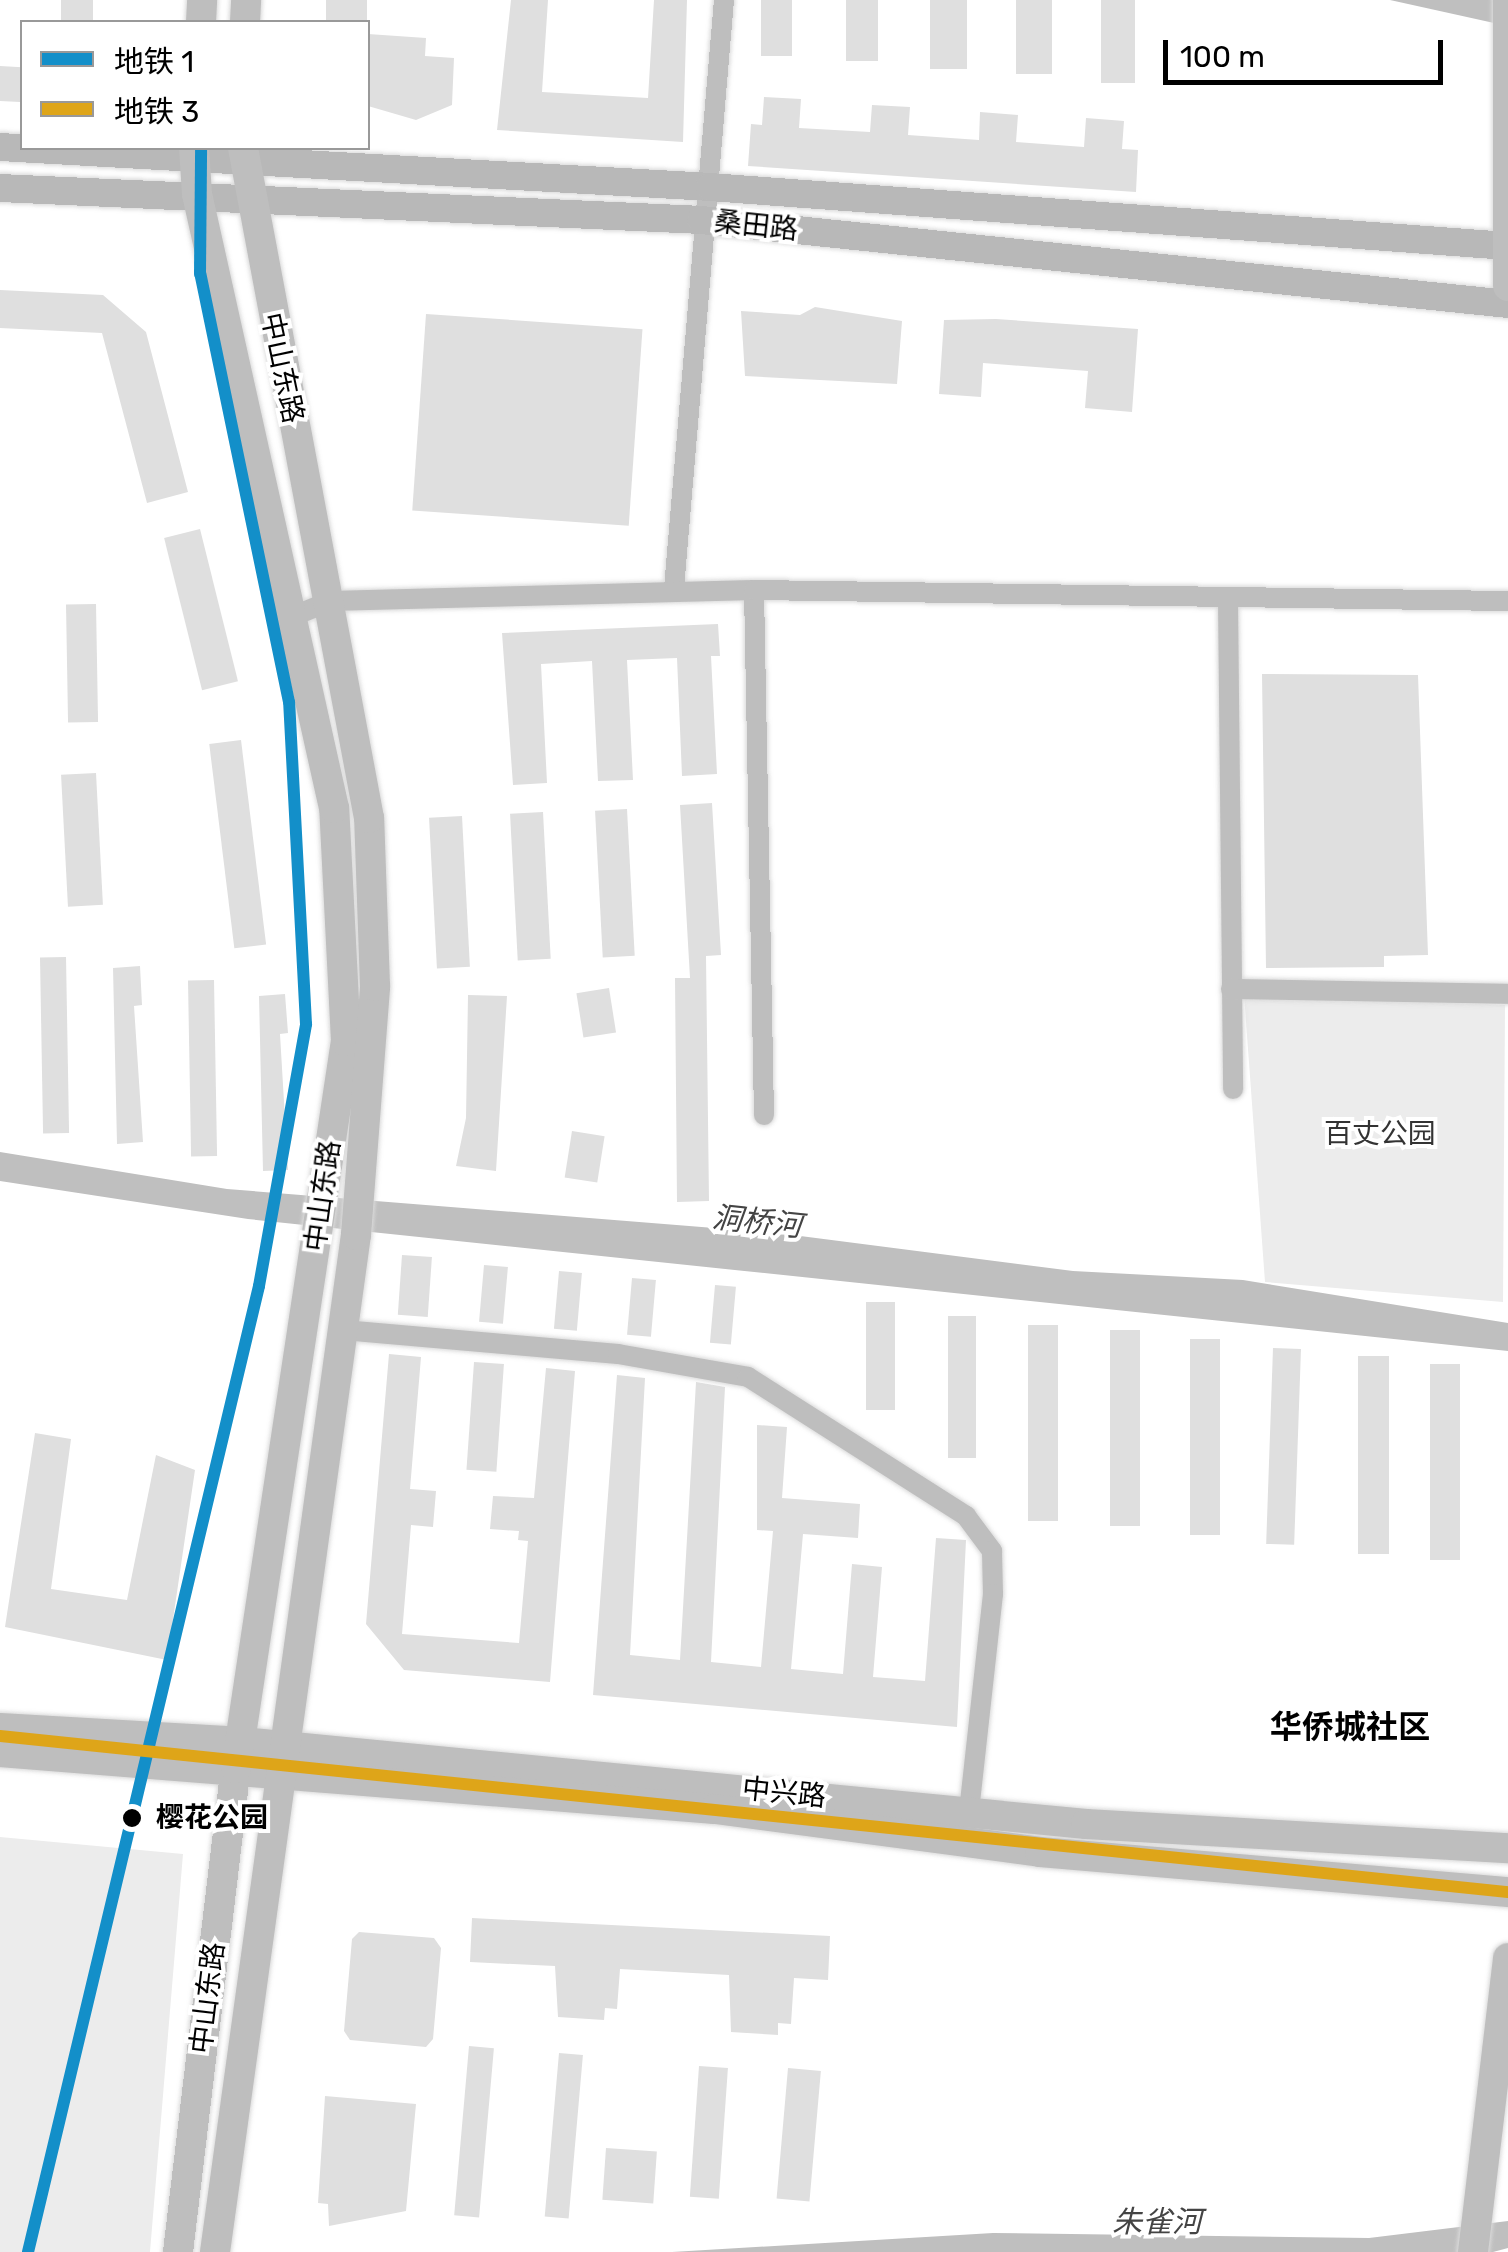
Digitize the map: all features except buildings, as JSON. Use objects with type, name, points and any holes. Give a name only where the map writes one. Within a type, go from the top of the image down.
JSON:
[{"type":"main road","points":[[1508,0],[1508,286]]},
{"type":"main road","name":"桑田路","points":[[194,150],[243,152],[472,179],[710,187],[1507,246]]},
{"type":"main road","name":"中山东路","points":[[179,2244],[239,1755],[346,1041],[346,938],[334,808],[296,616],[197,194],[194,150]]},
{"type":"main road","name":"中山东路","points":[[216,2243],[344,1330],[364,1166],[375,986],[369,818],[330,601],[246,198],[243,152]]},
{"type":"main road","name":"桑田路","points":[[0,188],[701,220],[1508,304]]},
{"type":"main road","name":"中兴路","points":[[0,1728],[715,1809],[1040,1852],[1508,1892]]},
{"type":"main road","name":"中兴路","points":[[0,1752],[239,1755]]},
{"type":"main road","name":"中兴路","points":[[283,1762],[1508,1848]]},
{"type":"main road","points":[[1472,2252],[1508,1958]]},
{"type":"street","points":[[674,588],[701,220],[710,187],[724,0]]},
{"type":"street","points":[[296,616],[330,601],[674,588],[1508,602]]},
{"type":"street","points":[[754,590],[764,1115]]},
{"type":"street","points":[[1228,600],[1233,1090]]},
{"type":"street","points":[[1231,989],[1508,994]]},
{"type":"street","points":[[344,1330],[618,1354],[748,1377],[966,1516],[992,1551],[993,1580],[969,1812]]},
{"type":"green space","name":"百丈公园","points":[[1244,994],[1505,1005],[1503,1302],[1265,1282]]},
{"type":"green space","name":"樱花公园","points":[[0,1837],[183,1854],[150,2252],[0,2252]]},
{"type":"shaded area","points":[[1390,0],[1508,0],[1494,23]]},
{"type":"shaded area","points":[[0,1152],[227,1189],[777,1233],[1073,1271],[1243,1280],[1508,1323],[1508,1351],[248,1219],[0,1181]]},
{"type":"shaded area","points":[[1508,2221],[1508,2248],[1493,2252],[672,2252],[993,2233],[1369,2238]]},
{"type":"metro line","name":"1","points":[[28,2252],[259,1286],[306,1024],[289,702],[200,274],[201,150]]},
{"type":"metro line","name":"3","points":[[0,1736],[1508,1892]]},
{"type":"place","name":"樱花公园","points":[[132,1818]]},
{"type":"district","name":"华侨城社区","points":[[1350,1727]]},
{"type":"water label","name":"洞桥河","points":[[757,1222]]},
{"type":"water label","name":"朱雀河","points":[[1157,2222]]}]
